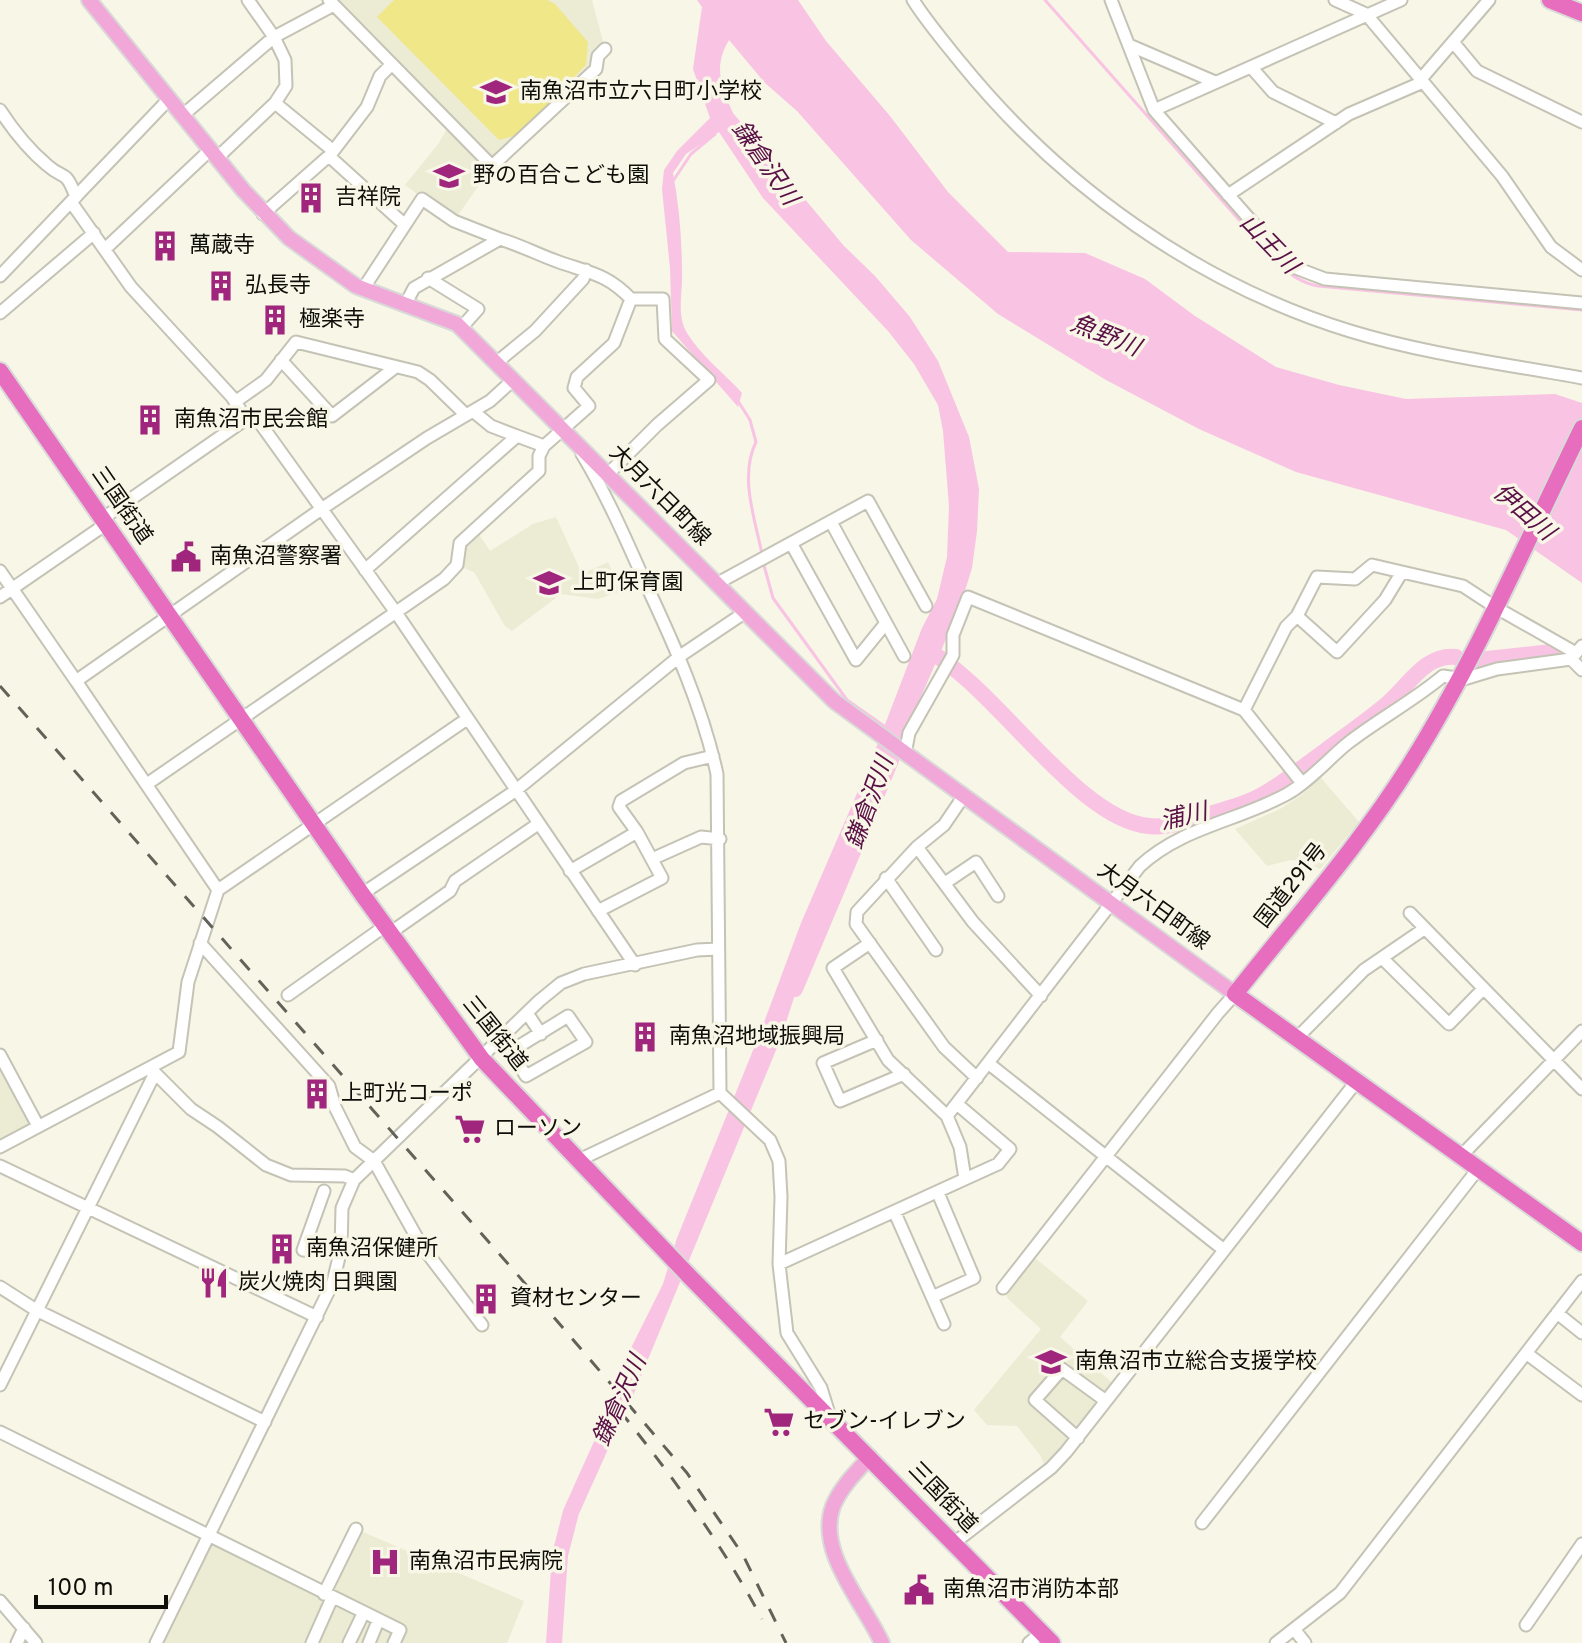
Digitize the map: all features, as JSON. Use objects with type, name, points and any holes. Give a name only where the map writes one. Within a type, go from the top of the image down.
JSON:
[{"type":"highway","points":[[1550,0],[1582,13]]},
{"type":"highway","name":"三国街道","points":[[0,371],[387,930],[482,1059],[691,1278],[954,1543],[1041,1640]]},
{"type":"highway","name":"国道291号","points":[[1235,994],[1389,796],[1460,677],[1582,428]]},
{"type":"highway","points":[[1235,994],[1582,1243]]},
{"type":"main road","name":"大月六日町線","points":[[89,0],[263,214],[289,238],[342,279],[447,319],[461,328],[834,701],[1235,994]]},
{"type":"main road","points":[[870,1457],[839,1495],[833,1507],[829,1535],[838,1563],[882,1643]]},
{"type":"street","points":[[105,249],[275,103],[286,86],[285,60],[274,37],[248,0]]},
{"type":"street","points":[[1111,0],[1154,110],[1281,255],[1296,268],[1325,279],[1582,303]]},
{"type":"street","points":[[1335,0],[1366,14],[1502,176],[1551,247],[1582,270]]},
{"type":"street","points":[[1154,110],[1401,0]]},
{"type":"street","points":[[1228,195],[1336,123],[1422,80],[1489,0]]},
{"type":"street","points":[[917,1],[977,82],[1017,127],[1074,179],[1124,217],[1209,270],[1268,299],[1349,330],[1411,346],[1582,378]]},
{"type":"street","points":[[183,115],[274,37],[332,2],[492,166],[596,69],[598,56],[605,49]]},
{"type":"street","points":[[1453,42],[1477,71],[1582,122]]},
{"type":"street","points":[[1129,45],[1215,82]]},
{"type":"street","points":[[263,214],[331,154],[367,107],[380,76],[392,64]]},
{"type":"street","points":[[1251,67],[1273,92],[1336,123]]},
{"type":"street","points":[[0,276],[170,98]]},
{"type":"street","points":[[275,103],[331,149],[330,157],[405,225]]},
{"type":"street","points":[[0,110],[15,132],[48,166],[63,172],[69,180],[73,200],[131,287],[235,402],[246,419]]},
{"type":"street","points":[[363,289],[422,199],[454,221],[616,283],[631,299],[663,299],[665,339],[709,380],[657,425],[608,474]]},
{"type":"street","points":[[0,313],[94,233]]},
{"type":"street","points":[[405,305],[414,288],[428,278],[500,239]]},
{"type":"street","points":[[496,363],[535,331],[583,279],[586,270]]},
{"type":"street","points":[[428,278],[478,309],[461,328]]},
{"type":"street","points":[[147,784],[444,579],[457,565],[460,543],[539,471],[539,456],[544,446],[589,406],[574,388],[577,377],[614,343],[631,299]]},
{"type":"street","points":[[235,402],[266,380],[296,342],[418,372],[470,414],[491,426],[544,446]]},
{"type":"street","points":[[281,360],[332,416],[394,367]]},
{"type":"street","points":[[76,681],[320,510],[470,414],[513,380]]},
{"type":"street","points":[[0,597],[246,419],[255,416],[397,614],[635,965]]},
{"type":"street","points":[[365,570],[517,436]]},
{"type":"street","points":[[575,443],[602,490],[680,656],[707,729],[717,774],[720,839],[720,1093],[770,1140],[779,1161],[779,1264],[787,1333],[821,1388],[831,1417]]},
{"type":"street","points":[[716,584],[868,501],[926,606]]},
{"type":"street","points":[[831,522],[904,656]]},
{"type":"street","points":[[791,543],[856,660],[886,623]]},
{"type":"street","points":[[1244,710],[1286,627],[1297,616],[1317,577],[1355,579],[1372,565],[1463,586],[1489,603]]},
{"type":"street","points":[[0,571],[218,890]]},
{"type":"street","points":[[1297,616],[1337,652],[1385,600],[1402,572]]},
{"type":"street","points":[[905,754],[909,733],[953,655],[953,635],[968,597],[1244,710],[1302,783]]},
{"type":"street","points":[[1502,611],[1576,653],[1582,670]]},
{"type":"street","points":[[362,894],[515,791],[680,656],[744,613]]},
{"type":"street","points":[[947,1116],[1140,866],[1159,849],[1178,838],[1269,803],[1302,783],[1345,745],[1383,717],[1417,698],[1443,676],[1464,679],[1576,653]]},
{"type":"street","points":[[0,1147],[153,1071],[179,1052],[188,982],[218,890],[467,719]]},
{"type":"street","points":[[598,911],[662,878],[637,832],[619,807],[621,801],[684,763],[713,756]]},
{"type":"street","points":[[963,797],[944,825],[917,847],[857,912],[856,924],[944,1047],[977,1078]]},
{"type":"street","points":[[288,995],[450,891],[455,881],[538,824]]},
{"type":"street","points":[[570,871],[637,832]]},
{"type":"street","points":[[652,859],[701,837],[720,839]]},
{"type":"street","points":[[917,847],[973,922],[1041,996]]},
{"type":"street","points":[[945,883],[976,862],[998,896]]},
{"type":"street","points":[[886,878],[936,950]]},
{"type":"street","points":[[1410,913],[1582,1089]]},
{"type":"street","points":[[1296,1039],[1364,970],[1424,929]]},
{"type":"street","points":[[200,943],[329,1086],[335,1107],[355,1147],[374,1161],[421,1245],[482,1325]]},
{"type":"street","points":[[870,943],[833,968],[888,1060],[947,1116],[960,1147],[965,1179]]},
{"type":"street","points":[[156,1643],[333,1282],[340,1253],[342,1208],[354,1180],[561,983],[584,974],[697,950],[718,949]]},
{"type":"street","points":[[1382,958],[1449,1024],[1483,989]]},
{"type":"street","points":[[1003,1288],[1235,994]]},
{"type":"street","points":[[527,1013],[541,1034]]},
{"type":"street","points":[[568,1016],[586,1042],[526,1076],[511,1051],[541,1034],[568,1016]]},
{"type":"street","points":[[1461,1156],[1582,1031]]},
{"type":"street","points":[[877,1040],[823,1063],[840,1101],[904,1074]]},
{"type":"street","points":[[0,1055],[38,1126]]},
{"type":"street","points":[[988,1063],[1224,1250]]},
{"type":"street","points":[[153,1071],[191,1109],[266,1165],[291,1175],[345,1176],[354,1180]]},
{"type":"street","points":[[0,1385],[153,1071]]},
{"type":"street","points":[[954,1543],[1051,1468],[1078,1438],[1356,1082]]},
{"type":"street","points":[[577,1161],[720,1093]]},
{"type":"street","points":[[779,1264],[998,1164],[1010,1149],[957,1104]]},
{"type":"street","points":[[0,1166],[317,1317]]},
{"type":"street","points":[[1202,1523],[1478,1169]]},
{"type":"street","points":[[324,1191],[303,1250],[340,1253]]},
{"type":"street","points":[[932,1297],[974,1278],[938,1193]]},
{"type":"street","points":[[895,1213],[944,1324]]},
{"type":"street","points":[[1276,1643],[1340,1593],[1582,1281]]},
{"type":"street","points":[[0,1287],[36,1310],[265,1422]]},
{"type":"street","points":[[1557,1313],[1582,1333]]},
{"type":"street","points":[[1526,1353],[1582,1395]]},
{"type":"street","points":[[1078,1438],[1035,1400],[1062,1369],[1106,1401]]},
{"type":"street","points":[[0,1432],[400,1630],[394,1643]]},
{"type":"street","points":[[312,1643],[356,1529]]},
{"type":"street","points":[[1526,1625],[1582,1544]]},
{"type":"street","points":[[0,1601],[36,1643]]},
{"type":"street","points":[[349,1643],[363,1614]]},
{"type":"street","points":[[369,1643],[378,1621]]},
{"type":"street","points":[[17,1643],[24,1628]]},
{"type":"street","points":[[1294,1629],[1305,1643]]},
{"type":"shaded area","name":"南魚沼市立六日町小学校","points":[[329,0],[592,0],[605,49],[596,69],[492,166],[454,221],[405,185],[439,143],[450,123]]},
{"type":"shaded area","name":"南魚沼市立六日町小学校","points":[[394,0],[547,0],[555,4],[588,42],[586,65],[517,135],[499,140],[377,17]]},
{"type":"shaded area","name":"上町保育園","points":[[556,517],[582,574],[608,562],[622,591],[598,599],[561,594],[512,631],[505,626],[474,572],[461,567],[465,545],[478,533],[490,551],[533,524]]},
{"type":"shaded area","points":[[1321,778],[1359,822],[1320,869],[1304,861],[1290,860],[1267,866],[1235,829],[1280,809]]},
{"type":"shaded area","points":[[0,1055],[38,1126],[0,1147]]},
{"type":"shaded area","name":"南魚沼市立総合支援学校","points":[[1030,1254],[1088,1301],[1060,1337],[1117,1387],[1051,1468],[1044,1464],[1017,1426],[987,1425],[974,1410],[1041,1329],[1008,1299],[1003,1288]]},
{"type":"shaded area","name":"南魚沼市民病院","points":[[356,1529],[524,1601],[507,1643],[156,1643],[208,1536],[323,1587]]},
{"type":"water","points":[[697,0],[798,0],[826,41],[890,116],[948,192],[1008,252],[1085,253],[1145,279],[1195,316],[1276,367],[1339,385],[1406,399],[1555,394],[1582,403],[1582,583],[1506,530],[1296,472],[1199,429],[1106,380],[998,314],[911,240],[797,111],[765,83],[729,40],[721,59],[720,76],[733,113],[844,246],[910,317],[938,361],[969,437],[979,489],[977,531],[972,568],[960,607],[910,722],[884,765],[816,929],[781,1038],[632,1398],[614,1382],[663,1284],[677,1238],[801,923],[871,761],[922,628],[937,599],[947,557],[949,506],[938,405],[914,364],[888,331],[763,198],[719,132],[686,154],[673,173],[681,235],[681,311],[687,333],[742,393],[738,407],[672,331],[670,268],[662,189],[664,170],[677,151],[710,118],[693,69],[702,7]]},
{"type":"waterway","name":"山王川","points":[[1045,0],[1279,265],[1297,278],[1318,286],[1582,310]]},
{"type":"waterway","points":[[673,181],[691,154],[715,134]]},
{"type":"waterway","points":[[738,401],[750,420],[756,442],[751,455],[749,483],[762,554]]},
{"type":"waterway","points":[[763,562],[773,598],[847,700],[887,728]]},
{"type":"waterway","name":"浦川","points":[[927,650],[981,692],[1065,777],[1094,801],[1122,818],[1149,826],[1185,822],[1264,794],[1373,715],[1427,665],[1445,657],[1456,657]]},
{"type":"waterway","name":"浦川","points":[[1478,660],[1552,652]]},
{"type":"waterway","name":"鎌倉沢川","points":[[795,989],[900,738],[904,718]]},
{"type":"waterway","name":"鎌倉沢川","points":[[554,1643],[560,1555],[571,1512],[634,1372]]},
{"type":"railway","points":[[0,686],[516,1273],[687,1473],[743,1555],[786,1643]]},
{"type":"railway","points":[[620,1411],[696,1512],[762,1619]]},
{"type":"place","name":"南魚沼市立六日町小学校","points":[[496,92]]},
{"type":"place","name":"野の百合こども園","points":[[449,176]]},
{"type":"place","name":"吉祥院","points":[[311,198]]},
{"type":"place","name":"萬蔵寺","points":[[165,246]]},
{"type":"place","name":"弘長寺","points":[[221,286]]},
{"type":"place","name":"極楽寺","points":[[275,320]]},
{"type":"place","name":"南魚沼市民会館","points":[[150,420]]},
{"type":"place","name":"南魚沼警察署","points":[[186,557]]},
{"type":"place","name":"上町保育園","points":[[549,583]]},
{"type":"place","name":"南魚沼地域振興局","points":[[645,1037]]},
{"type":"place","name":"上町光コーポ","points":[[317,1094]]},
{"type":"place","name":"ローソン","points":[[470,1129]]},
{"type":"place","name":"南魚沼保健所","points":[[282,1249]]},
{"type":"place","name":"炭火焼肉 日興園","points":[[214,1283]]},
{"type":"place","name":"資材センター","points":[[486,1299]]},
{"type":"place","name":"南魚沼市立総合支援学校","points":[[1051,1362]]},
{"type":"place","name":"セブン-イレブン","points":[[779,1422]]},
{"type":"place","name":"南魚沼市民病院","points":[[385,1562]]},
{"type":"place","name":"南魚沼市消防本部","points":[[919,1590]]},
{"type":"water label","name":"魚野川","points":[[1105,337]]},
{"type":"water label","name":"伊田川","points":[[1523,513]]}]
